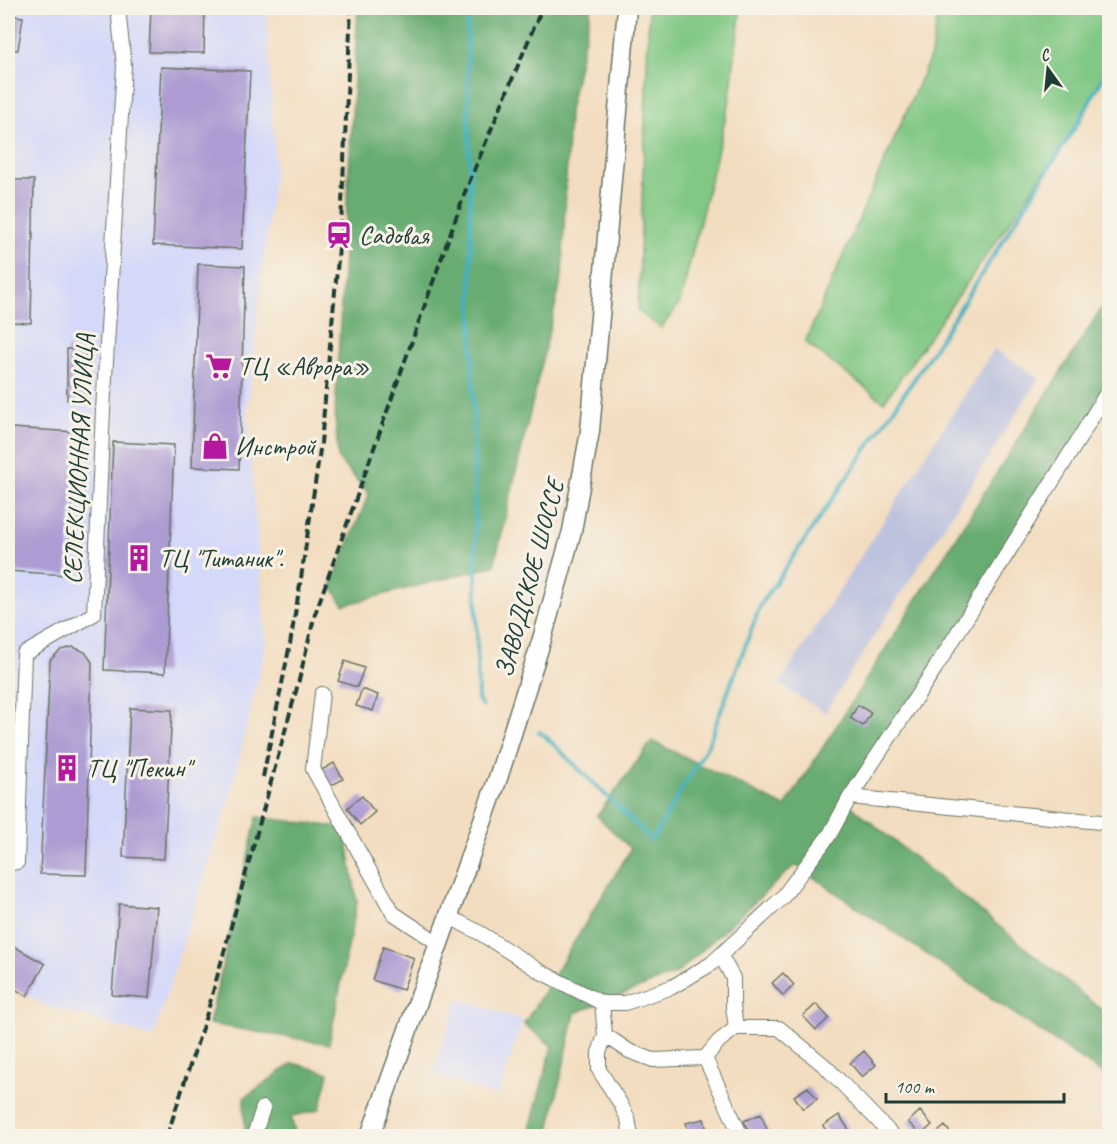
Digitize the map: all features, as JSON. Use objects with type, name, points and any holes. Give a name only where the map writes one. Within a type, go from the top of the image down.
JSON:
[{"type":"main road","name":"ЗАВОДСКОЕ ШОССЕ","points":[[370,1137],[501,767],[542,639],[572,531],[590,431],[627,8]]},
{"type":"street","name":"СЕЛЕКЦИОННАЯ УЛИЦА","points":[[8,864],[17,862],[24,654],[94,614],[103,410],[124,66],[117,8]]},
{"type":"street","points":[[448,916],[480,933],[541,972],[602,1003],[625,1003],[672,987],[711,964],[782,898],[830,834],[850,797],[936,667],[1110,387]]},
{"type":"street","points":[[322,694],[313,769],[393,913],[438,943]]},
{"type":"street","points":[[850,797],[1110,823]]},
{"type":"street","points":[[721,956],[733,978],[736,1028]]},
{"type":"street","points":[[602,1003],[605,1035],[599,1053],[599,1070],[628,1119],[631,1137]]},
{"type":"street","points":[[605,1035],[628,1051],[653,1060],[705,1058],[719,1041],[736,1028],[779,1028],[826,1067],[893,1137]]},
{"type":"street","points":[[705,1058],[741,1137]]},
{"type":"street","points":[[254,1137],[263,1108]]},
{"type":"shaded area","points":[[8,8],[266,8],[275,162],[247,409],[266,644],[232,789],[153,1037],[44,1005],[8,983]]},
{"type":"shaded area","points":[[994,349],[1039,378],[825,713],[779,684]]},
{"type":"shaded area","points":[[458,999],[523,1020],[498,1096],[433,1074]]},
{"type":"green space","points":[[358,8],[591,8],[569,111],[562,277],[494,566],[344,605],[331,586],[369,494],[338,459],[335,414]]},
{"type":"green space","points":[[649,8],[741,8],[729,104],[680,303],[661,328],[638,311]]},
{"type":"green space","points":[[939,8],[1109,8],[1109,63],[1085,114],[884,402],[805,342],[931,55]]},
{"type":"green space","points":[[1109,296],[1109,404],[845,801],[1109,1016],[1109,1078],[795,865],[677,973],[575,1013],[548,1136],[528,1136],[552,1046],[524,1024],[631,849],[597,816],[652,741],[785,807]]},
{"type":"green space","points":[[257,817],[345,828],[357,902],[329,1044],[209,1024]]},
{"type":"green space","points":[[293,1063],[329,1073],[320,1109],[291,1117],[296,1136],[245,1136],[244,1098]]},
{"type":"building","points":[[151,8],[205,8],[204,53],[149,52]]},
{"type":"building","points":[[8,15],[23,17],[18,50],[8,49]]},
{"type":"building","points":[[161,67],[250,71],[242,249],[153,245]]},
{"type":"building","points":[[8,180],[34,180],[31,323],[8,322]]},
{"type":"building","name":"ТЦ «Аврора»","points":[[198,264],[245,266],[239,469],[192,467]]},
{"type":"building","points":[[67,349],[86,349],[86,400],[67,400]]},
{"type":"building","points":[[11,428],[76,432],[67,575],[8,571],[8,484]]},
{"type":"building","name":"ТЦ \"Титаник\".","points":[[113,442],[174,445],[165,673],[104,670]]},
{"type":"building","name":"ТЦ \"Пекин\"","points":[[73,647],[85,652],[92,662],[86,875],[40,874],[50,660],[61,650]]},
{"type":"building","points":[[345,661],[364,668],[357,687],[338,681]]},
{"type":"building","points":[[362,689],[378,695],[373,711],[356,706]]},
{"type":"building","points":[[858,705],[871,713],[863,726],[850,718]]},
{"type":"building","points":[[130,708],[172,710],[164,859],[123,857]]},
{"type":"building","points":[[334,763],[343,779],[327,788],[318,772]]},
{"type":"building","points":[[362,796],[375,812],[360,825],[347,808]]},
{"type":"building","points":[[119,904],[157,907],[149,998],[112,995]]},
{"type":"building","points":[[8,943],[45,964],[27,996],[8,985]]},
{"type":"building","points":[[383,947],[414,958],[403,990],[372,980]]},
{"type":"building","points":[[783,973],[794,985],[783,996],[772,983]]},
{"type":"building","points":[[816,1004],[829,1018],[816,1030],[803,1016]]},
{"type":"building","points":[[864,1051],[876,1065],[862,1077],[850,1063]]},
{"type":"building","points":[[808,1087],[817,1099],[803,1109],[794,1096]]},
{"type":"building","points":[[920,1111],[932,1125],[921,1135],[908,1122]]},
{"type":"building","points":[[761,1114],[768,1132],[750,1136],[744,1121]]},
{"type":"building","points":[[839,1115],[849,1130],[839,1136],[830,1136],[823,1126]]},
{"type":"building","points":[[704,1119],[708,1135],[690,1136],[686,1123]]},
{"type":"building","points":[[945,1126],[953,1136],[933,1136]]},
{"type":"waterway","points":[[467,8],[478,699],[482,706]]},
{"type":"waterway","points":[[539,732],[652,840],[708,745],[761,604],[921,369],[1076,126],[1110,65]]},
{"type":"railway","points":[[263,777],[290,644],[321,443],[341,226],[351,8]]},
{"type":"railway","points":[[167,1136],[208,1010],[298,684],[315,614],[465,192],[542,8]]},
{"type":"place","name":"Садовая","points":[[339,235]]},
{"type":"place","name":"ТЦ «Аврора»","points":[[219,366]]},
{"type":"place","name":"Инстрой","points":[[215,446]]},
{"type":"place","name":"ТЦ \"Титаник\".","points":[[139,558]]},
{"type":"place","name":"ТЦ \"Пекин\"","points":[[67,768]]}]
